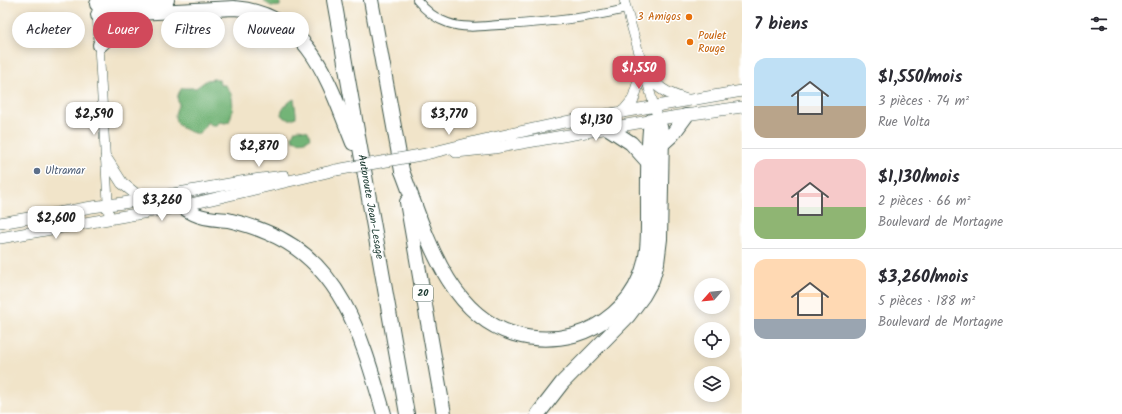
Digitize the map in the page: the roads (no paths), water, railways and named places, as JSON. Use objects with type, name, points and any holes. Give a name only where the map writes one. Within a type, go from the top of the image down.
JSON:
[{"type":"highway","points":[[97,6],[167,0]]},
{"type":"highway","name":"Autoroute Jean-Lesage","points":[[334,0],[407,414]]},
{"type":"highway","name":"20","points":[[371,0],[444,414]]},
{"type":"highway","points":[[97,6],[130,12]]},
{"type":"highway","points":[[153,12],[225,8],[242,9],[265,14],[284,24],[305,44],[326,77],[364,169]]},
{"type":"highway","points":[[402,171],[434,254],[451,283],[465,302],[480,317],[504,331],[529,338],[551,339],[581,333],[613,314],[623,304],[640,279],[648,242],[648,162],[654,116]]},
{"type":"highway","points":[[538,414],[562,383],[628,316],[649,286],[656,268],[660,246],[662,131],[654,116]]},
{"type":"highway","points":[[662,144],[686,116]]},
{"type":"highway","points":[[608,128],[631,143],[648,162]]},
{"type":"highway","points":[[182,206],[196,215],[240,223],[267,232],[290,245],[315,264],[336,290],[350,314],[364,350],[384,414]]},
{"type":"main road","points":[[643,68],[652,80],[667,93],[689,101]]},
{"type":"main road","points":[[623,112],[633,100],[643,68]]},
{"type":"main road","points":[[426,154],[480,150],[608,128],[654,116],[689,101],[742,91]]},
{"type":"main road","points":[[0,238],[182,206],[336,170],[426,154],[555,124],[623,112],[654,116],[686,116],[742,107]]},
{"type":"main road","points":[[106,158],[122,183],[142,200]]},
{"type":"main road","points":[[0,223],[92,206],[109,206],[246,181],[336,170]]},
{"type":"street","points":[[417,0],[422,7],[434,16],[448,23],[468,27],[542,23],[625,5],[643,68],[654,116]]},
{"type":"street","points":[[100,48],[109,220]]},
{"type":"place","name":"3 Amigos","points":[[689,17]]},
{"type":"place","name":"Poulet Rouge","points":[[690,42]]},
{"type":"place","name":"Ultramar","points":[[37,171]]}]
